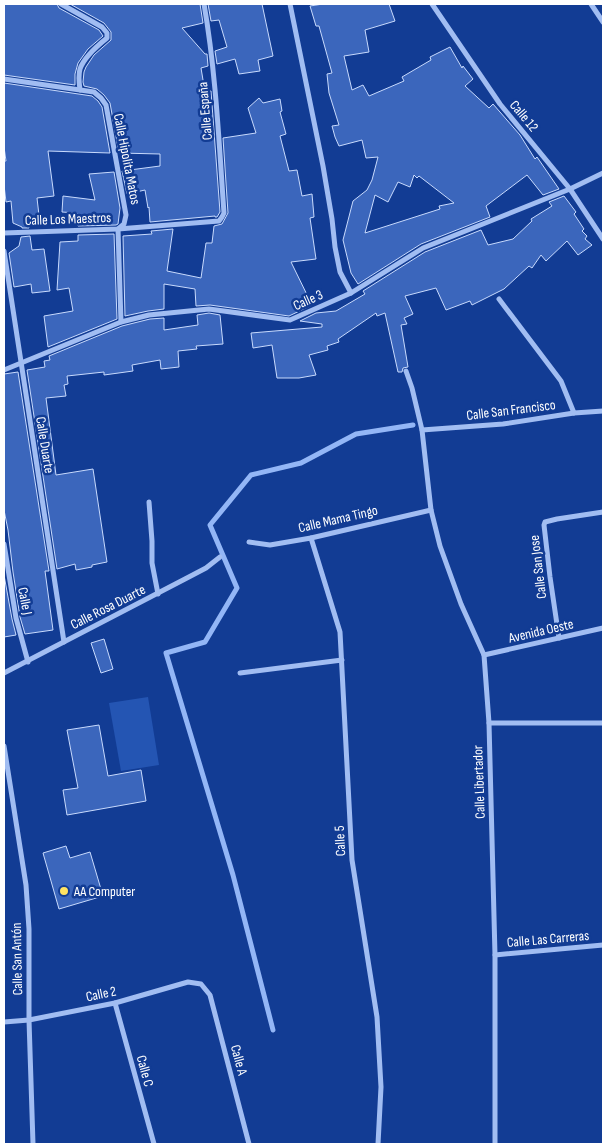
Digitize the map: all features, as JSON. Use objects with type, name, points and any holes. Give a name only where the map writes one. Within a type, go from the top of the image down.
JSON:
[{"type":"street","points":[[61,4],[102,27],[107,33],[107,38],[90,54],[80,68],[78,80],[80,90]]},
{"type":"street","name":"Calle España","points":[[204,4],[218,127],[224,213],[222,217]]},
{"type":"street","points":[[290,4],[323,166],[338,264],[342,277],[351,293]]},
{"type":"street","name":"Calle 12","points":[[432,4],[500,104],[570,189],[603,239]]},
{"type":"street","points":[[591,4],[603,22]]},
{"type":"street","name":"Calle Hipolita Matos","points":[[4,79],[94,92],[106,105],[126,216],[124,224],[118,229],[121,322]]},
{"type":"street","name":"Calle 3","points":[[4,370],[121,322],[149,315],[209,309],[290,320],[351,293],[423,248],[570,189],[603,173]]},
{"type":"street","name":"Calle Los Maestros","points":[[4,233],[118,229],[219,220],[222,217]]},
{"type":"street","name":"Calle Duarte","points":[[4,251],[64,642]]},
{"type":"street","points":[[499,299],[561,382],[574,413]]},
{"type":"street","name":"Calle Libertador","points":[[406,371],[422,430],[431,510],[440,546],[461,604],[484,655],[489,723],[495,955],[495,1144]]},
{"type":"street","name":"Calle San Francisco","points":[[422,430],[503,424],[574,413],[603,411]]},
{"type":"street","points":[[149,502],[152,563],[158,594]]},
{"type":"street","name":"Calle Mama Tingo","points":[[249,542],[270,545],[311,538],[431,510]]},
{"type":"street","name":"Calle San Jose","points":[[559,638],[550,577],[545,522],[603,512]]},
{"type":"street","name":"Calle 5","points":[[311,538],[340,632],[352,860],[378,1017],[381,1086],[378,1144]]},
{"type":"street","name":"Calle J","points":[[4,544],[16,618],[28,662]]},
{"type":"street","name":"Calle Rosa Duarte","points":[[4,674],[206,568],[220,557]]},
{"type":"street","name":"Avenida Oeste","points":[[484,655],[603,628]]},
{"type":"street","points":[[240,673],[342,660]]},
{"type":"street","points":[[489,723],[603,723]]},
{"type":"street","name":"Calle San Antón","points":[[4,746],[26,886],[29,929],[29,1020],[33,1144]]},
{"type":"street","name":"Calle Las Carreras","points":[[495,955],[603,945]]},
{"type":"street","name":"Calle 2","points":[[4,1022],[29,1020],[115,1004],[188,982],[201,984]]},
{"type":"street","name":"Calle A","points":[[201,984],[210,995],[249,1144]]},
{"type":"street","name":"Calle C","points":[[115,1004],[154,1144]]},
{"type":"shaded area","points":[[148,697],[159,765],[121,771],[109,703]]},
{"type":"building","points":[[4,4],[57,4],[59,8],[99,30],[103,36],[88,49],[78,63],[75,85],[4,75]]},
{"type":"building","points":[[70,4],[200,4],[203,23],[182,28],[207,54],[208,66],[201,68],[205,92],[211,91],[220,212],[217,217],[150,222],[145,190],[127,194],[122,171],[160,166],[160,154],[119,153],[110,103],[97,89],[84,86],[83,82],[86,67],[94,55],[111,40],[111,32],[104,23]]},
{"type":"building","points":[[208,4],[262,4],[273,56],[258,60],[260,71],[239,74],[235,59],[217,64],[215,51],[227,47],[219,20],[211,21]]},
{"type":"building","points":[[323,4],[389,4],[395,21],[365,30],[369,52],[344,56],[352,90],[363,85],[369,96],[404,81],[402,77],[431,60],[430,57],[450,47],[462,68],[463,66],[473,79],[465,86],[489,108],[493,104],[520,135],[535,159],[537,157],[559,189],[543,195],[527,175],[486,206],[490,217],[421,244],[358,284],[351,273],[343,240],[353,201],[367,190],[372,180],[378,157],[366,158],[362,140],[339,146],[332,126],[339,125],[329,93],[327,74],[332,73],[319,26],[316,26],[310,6]],"holes":[[[414,175],[417,178],[419,176],[454,203],[439,206],[440,209],[365,233],[375,195],[388,202],[398,182],[410,187]]]},
{"type":"building","points":[[4,83],[92,96],[102,107],[110,153],[48,151],[54,196],[37,198],[40,224],[28,225],[29,228],[22,228],[13,223],[11,201],[6,202],[4,185],[4,161],[6,161],[4,147]]},
{"type":"building","points":[[259,98],[263,103],[280,99],[282,111],[280,112],[286,134],[280,136],[289,171],[297,170],[302,196],[312,194],[314,217],[310,218],[316,259],[291,262],[312,305],[289,316],[210,305],[196,306],[195,289],[164,284],[164,309],[125,316],[123,236],[152,234],[151,231],[173,229],[167,271],[201,278],[206,243],[212,243],[214,226],[222,224],[228,213],[223,138],[256,133],[248,108]]},
{"type":"building","points":[[114,172],[120,208],[118,224],[78,226],[77,213],[62,212],[63,196],[95,200],[89,174]]},
{"type":"building","points":[[564,196],[576,212],[574,214],[584,229],[582,231],[587,236],[585,239],[592,245],[578,255],[567,241],[546,261],[541,255],[532,268],[529,266],[504,289],[472,305],[470,301],[446,310],[436,288],[405,296],[413,314],[404,318],[407,324],[401,325],[408,367],[403,368],[402,372],[398,372],[385,313],[377,316],[376,313],[338,339],[339,342],[327,346],[328,350],[309,355],[316,375],[299,378],[277,378],[272,345],[253,348],[251,333],[322,327],[322,324],[300,321],[316,313],[336,311],[365,294],[363,291],[425,252],[481,230],[488,245],[513,239],[532,221],[531,219],[552,206],[549,202]]},
{"type":"building","points":[[114,234],[117,319],[48,347],[44,316],[73,311],[69,288],[57,290],[60,242],[78,241],[78,235]]},
{"type":"building","points":[[30,236],[32,250],[44,249],[50,291],[32,293],[31,284],[14,287],[9,253],[19,246],[21,237]]},
{"type":"building","points":[[209,313],[220,315],[223,344],[196,346],[197,349],[178,351],[179,367],[161,369],[160,360],[132,365],[133,371],[104,375],[104,372],[67,376],[68,384],[64,385],[66,396],[46,398],[56,475],[93,469],[107,562],[76,570],[75,564],[57,569],[27,370],[45,367],[44,361],[50,360],[49,356],[122,326],[150,319],[164,318],[164,330],[198,325],[197,315]]},
{"type":"building","points":[[18,372],[49,571],[45,571],[53,630],[25,634],[20,617],[4,510],[4,374]]},
{"type":"building","points":[[4,575],[16,635],[4,637]]},
{"type":"building","points":[[104,639],[113,669],[101,673],[91,643]]},
{"type":"building","points":[[99,725],[108,776],[141,770],[146,801],[67,815],[63,790],[78,788],[67,730]]},
{"type":"building","points":[[66,846],[70,858],[90,852],[103,896],[59,909],[43,853]]},
{"type":"waterway","points":[[273,1030],[233,875],[166,653],[205,642],[237,588],[210,525],[251,475],[301,463],[356,434],[413,425]]},
{"type":"place","name":"AA Computer","points":[[64,891]]}]
